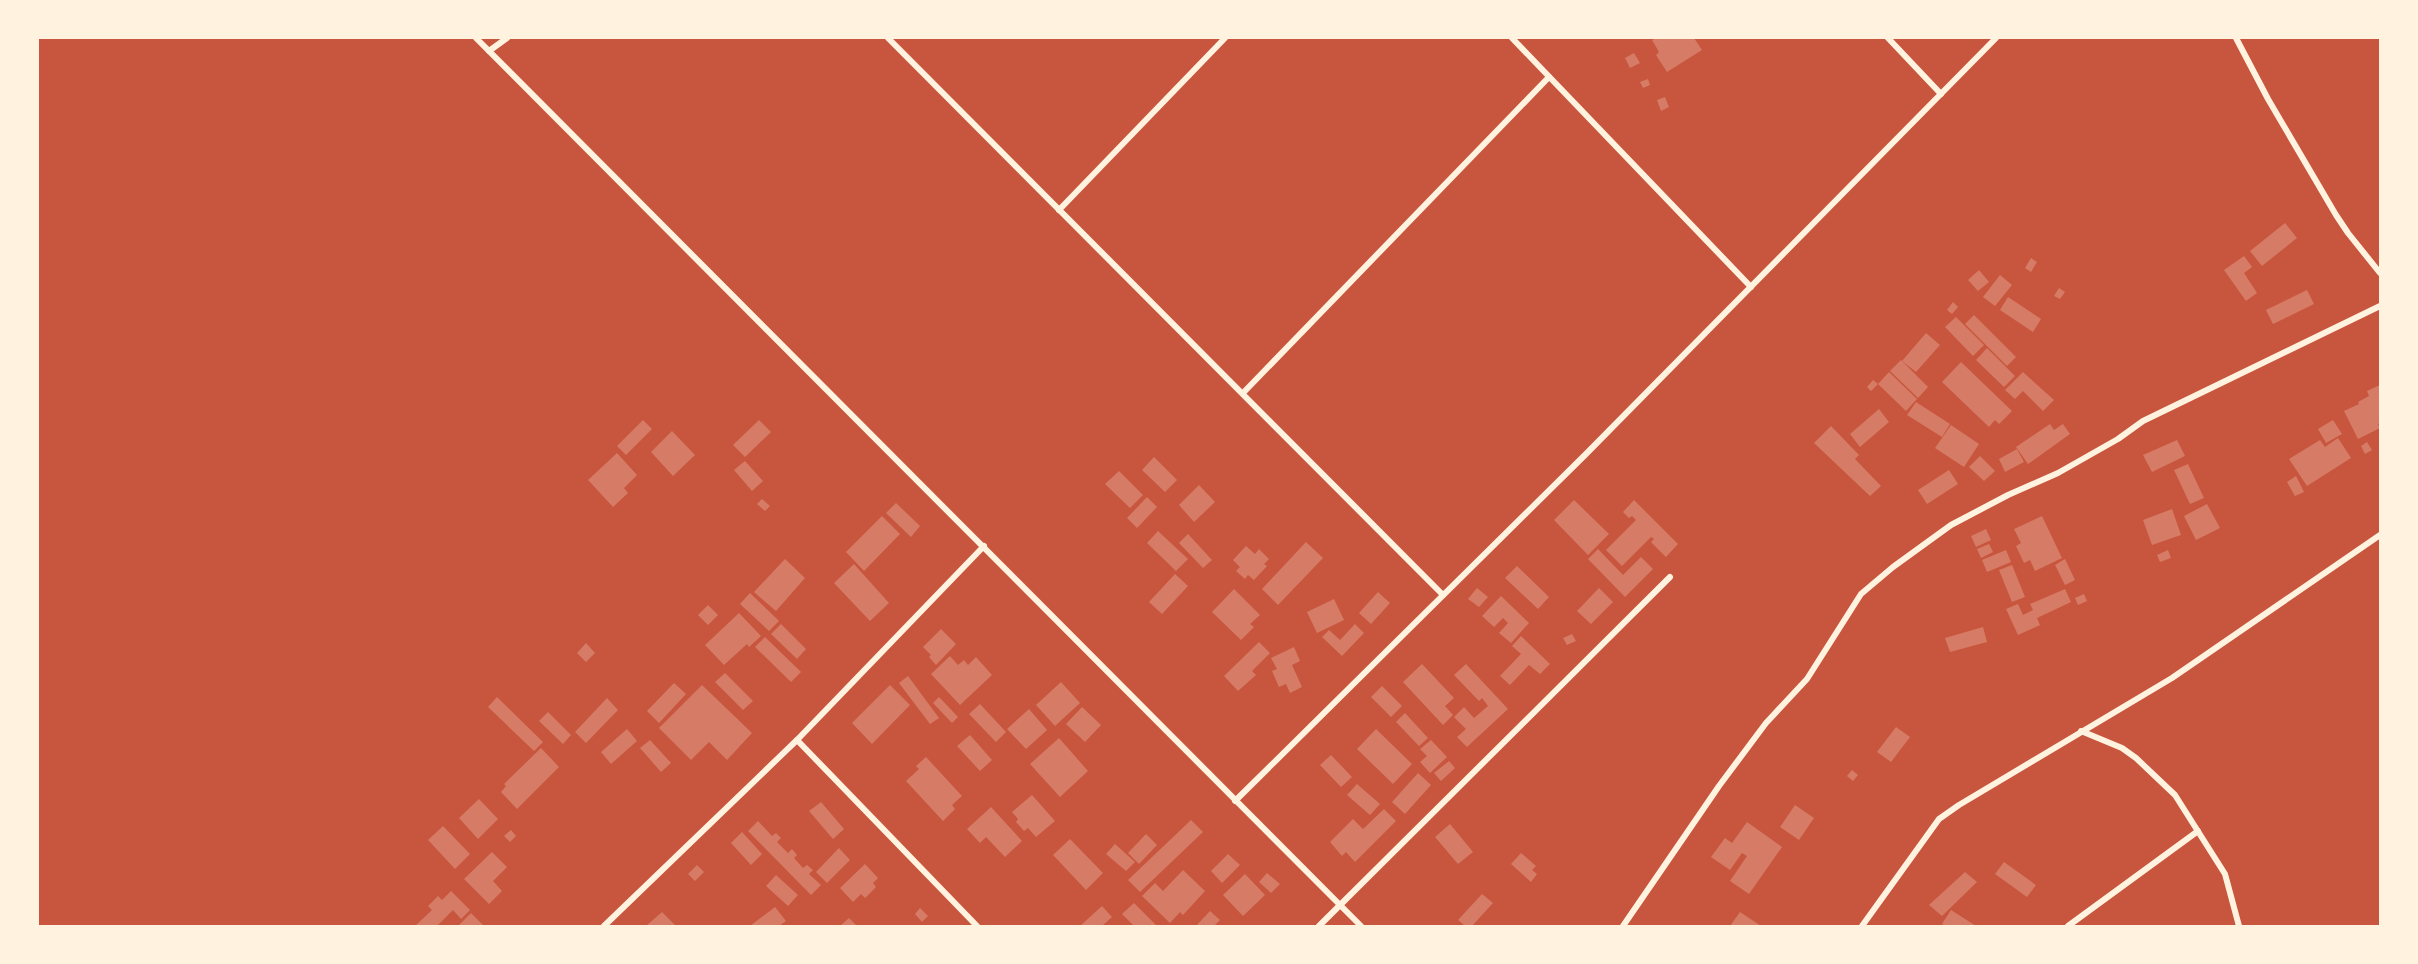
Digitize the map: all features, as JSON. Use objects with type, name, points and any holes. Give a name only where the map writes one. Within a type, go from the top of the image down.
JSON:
[{"type":"street","points":[[476,38],[1361,927]]},
{"type":"street","points":[[489,51],[507,38]]},
{"type":"street","points":[[888,38],[1443,595]]},
{"type":"street","points":[[1059,210],[1225,38]]},
{"type":"street","points":[[1512,38],[1750,287]]},
{"type":"street","points":[[1888,38],[1941,94]]},
{"type":"street","points":[[1235,801],[1996,38]]},
{"type":"street","points":[[2236,38],[2268,99],[2336,214],[2380,273]]},
{"type":"street","points":[[1243,393],[1549,77]]},
{"type":"street","points":[[1623,927],[1766,723],[1807,679],[1861,594],[1893,567],[1951,525],[2008,495],[2058,473],[2118,440],[2143,421],[2380,306]]},
{"type":"street","points":[[1862,927],[1939,819],[2172,678],[2380,535]]},
{"type":"street","points":[[604,927],[797,740],[984,546]]},
{"type":"street","points":[[1319,927],[1670,577]]},
{"type":"street","points":[[2081,731],[2122,748],[2136,758],[2175,795],[2225,874],[2239,927]]},
{"type":"street","points":[[797,740],[977,927]]},
{"type":"street","points":[[2068,927],[2198,831]]},
{"type":"street","points":[[965,927],[970,920]]},
{"type":"building","points":[[1694,38],[1702,50],[1667,72],[1656,55],[1659,52],[1652,40]]},
{"type":"building","points":[[1634,53],[1640,63],[1630,68],[1625,58]]},
{"type":"building","points":[[1648,79],[1650,85],[1643,88],[1640,82]]},
{"type":"building","points":[[1665,97],[1669,107],[1661,111],[1657,100]]},
{"type":"building","points":[[2285,223],[2297,238],[2262,266],[2250,251]]},
{"type":"building","points":[[2244,256],[2252,267],[2244,273],[2257,293],[2246,301],[2224,270]]},
{"type":"building","points":[[2031,258],[2037,262],[2031,272],[2025,268]]},
{"type":"building","points":[[1979,270],[1989,282],[1978,291],[1968,280]]},
{"type":"building","points":[[2000,275],[2012,285],[1995,306],[1983,297]]},
{"type":"building","points":[[2059,288],[2065,292],[2060,299],[2054,296]]},
{"type":"building","points":[[2307,290],[2314,304],[2273,324],[2266,310]]},
{"type":"building","points":[[2008,297],[2041,319],[2033,332],[2000,310]]},
{"type":"building","points":[[1953,302],[1958,307],[1952,314],[1947,310]]},
{"type":"building","points":[[1974,315],[2016,357],[2007,366],[1965,324]]},
{"type":"building","points":[[1956,317],[1984,345],[1973,356],[1945,327]]},
{"type":"building","points":[[1926,333],[1940,345],[1916,372],[1902,361]]},
{"type":"building","points":[[1987,348],[2015,376],[2004,387],[1976,360]]},
{"type":"building","points":[[1901,360],[1928,387],[1918,398],[1890,371]]},
{"type":"building","points":[[1961,362],[2012,411],[1999,424],[1995,420],[1989,427],[1942,382]]},
{"type":"building","points":[[1889,372],[1917,399],[1906,411],[1878,384]]},
{"type":"building","points":[[2023,372],[2054,400],[2043,411],[2023,391],[2015,399],[2005,390]]},
{"type":"building","points":[[1873,380],[1878,384],[1871,391],[1867,387]]},
{"type":"building","points":[[2380,385],[2380,423],[2378,424],[2380,428],[2358,439],[2344,411],[2359,404],[2358,402],[2369,396],[2367,391]]},
{"type":"building","points":[[1916,402],[1950,424],[1942,437],[1907,415]]},
{"type":"building","points":[[1879,409],[1889,422],[1860,447],[1850,434]]},
{"type":"building","points":[[643,420],[652,429],[626,455],[617,446]]},
{"type":"building","points":[[759,420],[771,432],[745,457],[733,445]]},
{"type":"building","points":[[2333,420],[2342,434],[2326,443],[2318,429]]},
{"type":"building","points":[[2050,424],[2054,430],[2063,424],[2070,434],[2028,464],[2016,447]]},
{"type":"building","points":[[1951,425],[1979,444],[1964,467],[1935,448]]},
{"type":"building","points":[[1831,426],[1859,455],[1855,459],[1881,486],[1870,496],[1814,443]]},
{"type":"building","points":[[672,431],[695,455],[673,476],[651,452]]},
{"type":"building","points":[[2338,438],[2351,458],[2307,486],[2289,459],[2320,440],[2325,447]]},
{"type":"building","points":[[2177,440],[2185,456],[2152,472],[2143,455]]},
{"type":"building","points":[[2367,442],[2372,450],[2365,454],[2361,446]]},
{"type":"building","points":[[2017,449],[2024,462],[2005,472],[1999,459]]},
{"type":"building","points":[[617,453],[637,475],[624,488],[628,493],[613,507],[588,480]]},
{"type":"building","points":[[1980,456],[1995,471],[1984,481],[1969,467]]},
{"type":"building","points":[[1154,457],[1177,480],[1165,492],[1142,470]]},
{"type":"building","points":[[745,461],[763,481],[752,491],[734,470]]},
{"type":"building","points":[[2188,464],[2204,498],[2190,504],[2174,470]]},
{"type":"building","points":[[1949,470],[1958,484],[1927,504],[1918,490]]},
{"type":"building","points":[[1119,471],[1143,495],[1130,508],[1105,484]]},
{"type":"building","points":[[2296,476],[2304,492],[2295,496],[2287,482]]},
{"type":"building","points":[[1199,485],[1215,502],[1194,522],[1179,505]]},
{"type":"building","points":[[1147,497],[1157,507],[1137,528],[1127,518]]},
{"type":"building","points":[[762,499],[770,506],[765,511],[757,504]]},
{"type":"building","points":[[1574,500],[1609,534],[1588,555],[1554,520]]},
{"type":"building","points":[[1634,500],[1678,544],[1666,557],[1651,542],[1654,539],[1651,537],[1622,566],[1606,550],[1636,520],[1632,516],[1629,518],[1623,512]]},
{"type":"building","points":[[896,503],[920,526],[911,537],[886,513]]},
{"type":"building","points":[[2207,504],[2220,528],[2196,540],[2184,516]]},
{"type":"building","points":[[2172,509],[2181,535],[2152,545],[2143,520]]},
{"type":"building","points":[[882,516],[900,534],[864,571],[846,552]]},
{"type":"building","points":[[2042,516],[2062,558],[2035,571],[2030,560],[2024,563],[2016,546],[2021,543],[2014,529]]},
{"type":"building","points":[[1986,529],[1991,540],[1976,547],[1971,536]]},
{"type":"building","points":[[1158,531],[1188,559],[1176,571],[1147,543]]},
{"type":"building","points":[[1188,534],[1212,560],[1203,568],[1179,543]]},
{"type":"building","points":[[1306,542],[1323,558],[1278,605],[1262,589]]},
{"type":"building","points":[[1989,544],[1993,552],[1981,558],[1977,549]]},
{"type":"building","points":[[1246,546],[1255,554],[1259,549],[1269,559],[1264,564],[1267,566],[1254,580],[1248,575],[1245,579],[1236,571],[1240,567],[1233,560]]},
{"type":"building","points":[[1598,549],[1623,575],[1641,557],[1653,569],[1625,597],[1588,559]]},
{"type":"building","points":[[2006,550],[2011,562],[1987,572],[1982,560]]},
{"type":"building","points":[[2168,550],[2171,558],[2160,562],[2157,555]]},
{"type":"building","points":[[785,559],[805,578],[776,611],[754,592]]},
{"type":"building","points":[[2065,559],[2075,580],[2065,585],[2055,565]]},
{"type":"building","points":[[854,564],[889,603],[870,621],[834,583]]},
{"type":"building","points":[[2012,565],[2025,597],[2012,602],[1999,570]]},
{"type":"building","points":[[1517,566],[1549,597],[1538,609],[1505,578]]},
{"type":"building","points":[[1175,574],[1188,586],[1162,614],[1149,602]]},
{"type":"building","points":[[1477,588],[1488,597],[1479,607],[1468,599]]},
{"type":"building","points":[[1599,588],[1613,602],[1591,624],[1577,611]]},
{"type":"building","points":[[1234,589],[1260,615],[1250,624],[1254,627],[1241,640],[1212,612]]},
{"type":"building","points":[[2065,589],[2071,602],[2037,618],[2040,625],[2018,635],[2006,609],[2018,604],[2023,615],[2033,610],[2030,604]]},
{"type":"building","points":[[1378,592],[1390,603],[1371,624],[1359,613]]},
{"type":"building","points":[[750,593],[779,621],[769,631],[740,604]]},
{"type":"building","points":[[2084,594],[2087,601],[2078,605],[2075,598]]},
{"type":"building","points":[[1501,596],[1529,623],[1511,643],[1499,633],[1508,623],[1503,618],[1494,627],[1482,616]]},
{"type":"building","points":[[1334,599],[1344,620],[1317,633],[1307,612]]},
{"type":"building","points":[[708,605],[718,615],[708,625],[698,615]]},
{"type":"building","points":[[739,613],[761,636],[749,647],[747,644],[724,665],[705,645]]},
{"type":"building","points":[[781,624],[806,649],[797,659],[771,634]]},
{"type":"building","points":[[1355,624],[1364,633],[1342,656],[1322,637],[1329,630],[1340,640]]},
{"type":"building","points":[[1983,627],[1987,642],[1950,652],[1945,638]]},
{"type":"building","points":[[941,629],[956,644],[936,665],[929,657],[931,655],[923,647]]},
{"type":"building","points":[[1572,634],[1576,641],[1567,645],[1563,638]]},
{"type":"building","points":[[1521,636],[1550,664],[1540,674],[1529,665],[1510,685],[1500,676],[1521,654],[1512,646]]},
{"type":"building","points":[[765,637],[801,672],[791,682],[755,647]]},
{"type":"building","points":[[1259,642],[1270,653],[1252,671],[1256,675],[1238,691],[1224,676]]},
{"type":"building","points":[[586,643],[595,653],[586,662],[577,653]]},
{"type":"building","points":[[1294,647],[1300,661],[1292,665],[1302,687],[1290,693],[1286,684],[1279,687],[1272,671],[1277,669],[1271,658]]},
{"type":"building","points":[[950,656],[958,665],[964,660],[968,665],[976,657],[992,675],[960,705],[931,674]]},
{"type":"building","points":[[1422,664],[1454,698],[1445,706],[1453,715],[1443,725],[1403,682]]},
{"type":"building","points":[[1466,664],[1508,709],[1467,747],[1457,737],[1466,729],[1454,717],[1464,707],[1474,718],[1488,706],[1482,698],[1479,701],[1454,675]]},
{"type":"building","points":[[725,673],[753,701],[743,710],[715,682]]},
{"type":"building","points":[[908,676],[939,718],[930,724],[899,683]]},
{"type":"building","points":[[1061,682],[1080,703],[1055,726],[1036,705]]},
{"type":"building","points":[[674,683],[686,694],[659,723],[647,711]]},
{"type":"building","points":[[702,685],[752,733],[727,760],[709,742],[691,760],[659,728]]},
{"type":"building","points":[[890,685],[910,705],[872,744],[852,723]]},
{"type":"building","points":[[1382,686],[1402,706],[1391,717],[1371,697]]},
{"type":"building","points":[[497,697],[543,742],[534,751],[488,707]]},
{"type":"building","points":[[939,697],[958,717],[952,723],[933,703]]},
{"type":"building","points":[[607,698],[618,710],[586,743],[575,732]]},
{"type":"building","points":[[980,704],[1006,732],[996,742],[969,714]]},
{"type":"building","points":[[1082,707],[1101,725],[1085,742],[1066,724]]},
{"type":"building","points":[[1029,709],[1047,730],[1026,749],[1007,729]]},
{"type":"building","points":[[548,712],[571,735],[563,744],[539,721]]},
{"type":"building","points":[[1405,713],[1428,738],[1419,746],[1396,722]]},
{"type":"building","points":[[1896,727],[1910,737],[1891,762],[1877,752]]},
{"type":"building","points":[[627,729],[637,741],[611,764],[601,752]]},
{"type":"building","points":[[1376,729],[1412,764],[1393,784],[1357,749]]},
{"type":"building","points":[[970,735],[992,760],[980,771],[957,746]]},
{"type":"building","points":[[1059,738],[1088,771],[1060,797],[1030,764]]},
{"type":"building","points":[[650,740],[671,763],[661,772],[640,748]]},
{"type":"building","points":[[1431,740],[1447,757],[1430,773],[1420,762],[1427,756],[1420,749]]},
{"type":"building","points":[[541,748],[559,767],[517,809],[501,792],[506,786],[504,784]]},
{"type":"building","points":[[1331,755],[1352,777],[1341,787],[1320,765]]},
{"type":"building","points":[[926,757],[962,796],[952,805],[955,809],[943,821],[906,781],[919,769],[916,766]]},
{"type":"building","points":[[1449,761],[1455,768],[1441,781],[1434,773]]},
{"type":"building","points":[[1852,770],[1858,775],[1853,781],[1847,776]]},
{"type":"building","points":[[1418,773],[1431,785],[1405,814],[1392,802]]},
{"type":"building","points":[[1357,784],[1380,804],[1370,815],[1347,795]]},
{"type":"building","points":[[1032,795],[1055,821],[1036,837],[1028,828],[1024,831],[1016,822],[1018,819],[1012,812]]},
{"type":"building","points":[[479,799],[498,819],[478,839],[459,818]]},
{"type":"building","points":[[821,802],[844,829],[833,839],[809,811]]},
{"type":"building","points":[[1795,805],[1814,818],[1799,840],[1780,827]]},
{"type":"building","points":[[991,807],[1022,841],[1005,857],[986,837],[980,843],[967,829]]},
{"type":"building","points":[[1384,809],[1396,821],[1355,862],[1346,852],[1342,856],[1330,842],[1353,819],[1363,829]]},
{"type":"building","points":[[1191,820],[1203,832],[1140,892],[1128,880]]},
{"type":"building","points":[[758,821],[772,836],[776,833],[781,838],[777,842],[788,853],[792,849],[797,855],[794,858],[803,868],[807,865],[813,870],[809,874],[821,885],[811,895],[748,831]]},
{"type":"building","points":[[1747,822],[1782,847],[1749,894],[1730,881],[1747,856],[1742,853],[1730,870],[1711,857],[1725,838],[1732,843]]},
{"type":"building","points":[[1450,824],[1473,852],[1458,864],[1435,837]]},
{"type":"building","points":[[443,826],[470,854],[455,869],[428,840]]},
{"type":"building","points":[[511,830],[516,836],[510,842],[504,836]]},
{"type":"building","points":[[742,832],[762,854],[751,865],[731,843]]},
{"type":"building","points":[[1146,834],[1157,845],[1139,864],[1128,853]]},
{"type":"building","points":[[1070,839],[1103,873],[1086,890],[1053,855]]},
{"type":"building","points":[[1115,844],[1135,862],[1126,871],[1106,854]]},
{"type":"building","points":[[839,848],[850,860],[827,883],[816,872]]},
{"type":"building","points":[[492,852],[507,867],[493,881],[502,891],[489,904],[464,879]]},
{"type":"building","points":[[1521,853],[1536,866],[1532,870],[1537,874],[1531,882],[1511,864]]},
{"type":"building","points":[[1228,854],[1240,865],[1222,883],[1211,871]]},
{"type":"building","points":[[2004,862],[2036,885],[2027,897],[1995,874]]},
{"type":"building","points":[[865,864],[878,878],[873,883],[876,887],[865,898],[861,894],[853,902],[840,888]]},
{"type":"building","points":[[697,865],[704,872],[695,881],[688,874]]},
{"type":"building","points":[[1183,870],[1205,891],[1183,915],[1180,912],[1170,923],[1142,896],[1155,883],[1163,891]]},
{"type":"building","points":[[1965,872],[1977,882],[1942,916],[1929,905]]},
{"type":"building","points":[[1267,873],[1280,884],[1271,893],[1259,882]]},
{"type":"building","points":[[1245,874],[1265,895],[1243,916],[1223,895]]},
{"type":"building","points":[[776,875],[798,895],[788,906],[766,886]]},
{"type":"building","points":[[451,891],[470,910],[461,919],[453,910],[437,926],[415,926],[432,910],[428,906],[438,896],[442,900]]},
{"type":"building","points":[[1482,894],[1493,903],[1472,926],[1465,926],[1458,920]]},
{"type":"building","points":[[1134,903],[1157,926],[1134,926],[1122,914]]},
{"type":"building","points":[[1102,906],[1112,917],[1102,926],[1080,926]]},
{"type":"building","points":[[775,907],[786,921],[779,926],[750,926]]},
{"type":"building","points":[[920,908],[928,916],[922,922],[915,914]]},
{"type":"building","points":[[1951,910],[1976,926],[1945,926],[1942,924]]},
{"type":"building","points":[[1210,911],[1220,920],[1214,926],[1196,926]]},
{"type":"building","points":[[662,912],[676,926],[646,926]]},
{"type":"building","points":[[1740,912],[1761,926],[1730,926]]},
{"type":"building","points":[[471,913],[484,926],[458,926]]},
{"type":"building","points":[[849,918],[857,926],[840,926]]}]
